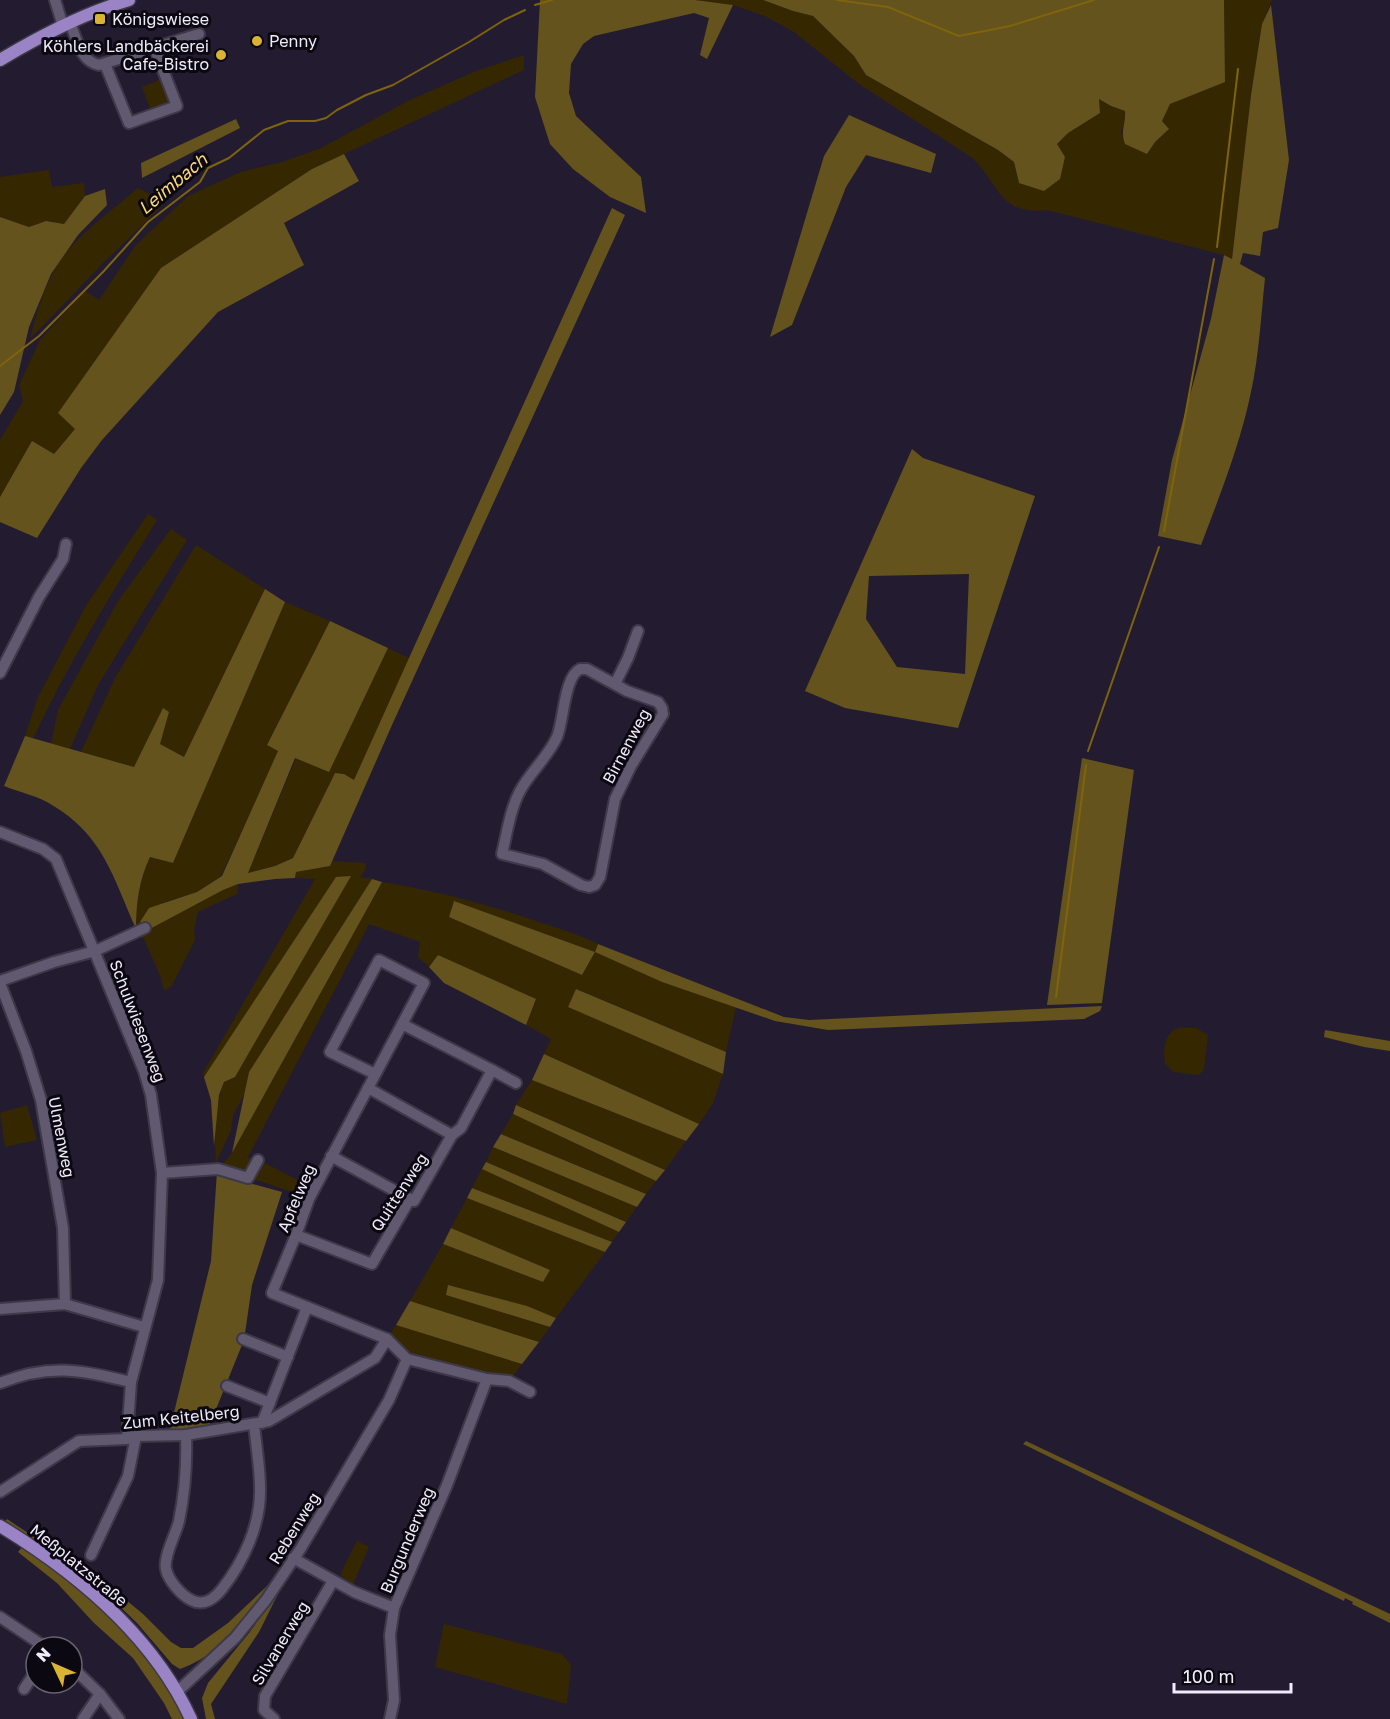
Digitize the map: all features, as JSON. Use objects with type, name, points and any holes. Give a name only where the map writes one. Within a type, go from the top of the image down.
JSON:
[{"type":"main road","points":[[1,58],[67,25],[129,0]]},
{"type":"main road","name":"Meßplatzstraße","points":[[0,1526],[98,1598],[150,1653],[178,1691],[191,1719]]},
{"type":"street","points":[[56,0],[84,57],[93,64],[105,64],[199,34]]},
{"type":"street","points":[[105,64],[129,123],[177,106],[154,47]]},
{"type":"street","points":[[0,673],[39,597],[63,559],[66,544]]},
{"type":"street","points":[[615,684],[638,632]]},
{"type":"street","name":"Birnenweg","points":[[587,669],[615,684],[627,691],[658,702],[663,714],[631,766],[615,800],[600,877],[595,885],[589,887],[543,864],[502,854],[510,816],[519,792],[557,737],[564,714],[570,678],[574,672],[587,669]]},
{"type":"street","name":"Schulwiesenweg","points":[[0,832],[50,852],[56,860],[144,1071],[151,1095],[162,1173],[158,1280],[131,1382],[132,1438],[128,1476],[91,1555]]},
{"type":"street","points":[[0,982],[54,962],[95,951],[145,928]]},
{"type":"street","name":"Apfelweg","points":[[375,1074],[330,1052],[379,960],[424,983],[309,1199],[272,1293],[387,1339],[407,1359]]},
{"type":"street","name":"Ulmenweg","points":[[0,982],[26,1051],[41,1100],[63,1228],[65,1304]]},
{"type":"street","points":[[402,1024],[516,1083]]},
{"type":"street","name":"Quittenweg","points":[[296,1235],[372,1264],[410,1199],[414,1201],[452,1135],[461,1128],[492,1070]]},
{"type":"street","points":[[368,1088],[452,1135]]},
{"type":"street","points":[[331,1156],[410,1199]]},
{"type":"street","points":[[162,1173],[218,1168],[248,1178],[258,1160]]},
{"type":"street","points":[[0,1309],[65,1304],[144,1327]]},
{"type":"street","points":[[186,1435],[187,1463],[184,1495],[179,1523],[165,1564],[172,1581],[192,1600],[200,1603],[214,1598],[245,1554],[258,1513],[260,1489],[258,1423],[270,1403],[307,1307]]},
{"type":"street","points":[[243,1339],[288,1357]]},
{"type":"street","name":"Zum Keitelberg","points":[[0,1492],[79,1442],[186,1435],[269,1421],[375,1358],[387,1339]]},
{"type":"street","points":[[407,1359],[487,1379],[508,1381],[530,1392]]},
{"type":"street","name":"Rebenweg","points":[[178,1691],[235,1638],[266,1600],[389,1400],[407,1359]]},
{"type":"street","points":[[0,1383],[17,1376],[49,1370],[81,1370],[131,1382]]},
{"type":"street","name":"Burgunderweg","points":[[293,1558],[354,1592],[394,1608],[447,1485],[487,1379]]},
{"type":"street","points":[[227,1386],[270,1403]]},
{"type":"street","name":"Silvanerweg","points":[[274,1719],[264,1710],[265,1696],[333,1581]]},
{"type":"street","points":[[390,1719],[394,1700],[390,1635],[394,1608]]},
{"type":"street","points":[[0,1617],[27,1635]]},
{"type":"street","points":[[84,1679],[100,1694],[119,1719]]},
{"type":"street","points":[[83,1719],[100,1694]]},
{"type":"shaded area","points":[[540,0],[695,0],[733,5],[707,59],[700,55],[709,18],[694,13],[594,36],[583,44],[571,64],[569,93],[576,116],[641,177],[646,213],[610,197],[573,169],[550,144],[535,97]]},
{"type":"shaded area","points":[[693,0],[763,0],[813,16],[854,56],[866,75],[998,150],[1014,162],[1019,183],[1068,133],[1099,113],[1099,99],[1125,111],[1126,120],[1121,133],[1147,154],[1155,142],[1169,129],[1162,121],[1170,104],[1225,81],[1224,0],[1272,0],[1262,24],[1251,95],[1232,259],[1224,255],[1047,210],[1018,208],[1001,195],[971,157],[859,84],[794,32],[765,16],[733,5]]},
{"type":"shaded area","points":[[763,0],[1224,0],[1225,82],[1170,104],[1162,121],[1169,129],[1155,142],[1147,154],[1125,144],[1123,135],[1125,111],[1099,99],[1100,113],[1068,133],[1057,144],[1065,157],[1060,179],[1044,191],[1019,183],[1014,162],[998,150],[866,75],[854,56],[813,16]]},
{"type":"shaded area","points":[[1271,5],[1289,160],[1278,228],[1263,232],[1260,256],[1243,253],[1240,264],[1265,278],[1256,364],[1241,431],[1201,545],[1158,536],[1172,460],[1211,319],[1224,255],[1232,259],[1251,95],[1262,24]]},
{"type":"shaded area","points":[[524,55],[524,70],[312,169],[162,268],[59,414],[76,428],[54,454],[32,442],[0,497],[0,440],[23,401],[19,385],[40,340],[85,291],[99,300],[136,245],[188,196],[241,172],[282,162],[321,148],[408,101],[476,71]]},
{"type":"shaded area","points":[[164,78],[174,105],[152,113],[142,87]]},
{"type":"shaded area","points":[[849,115],[936,154],[931,173],[866,155],[846,187],[792,325],[770,337],[824,156]]},
{"type":"shaded area","points":[[236,119],[240,128],[142,178],[141,163]]},
{"type":"shaded area","points":[[344,154],[359,181],[284,223],[304,265],[218,312],[102,440],[81,468],[37,538],[0,522],[0,497],[32,441],[54,454],[75,429],[58,413],[161,268],[312,169]]},
{"type":"shaded area","points":[[49,170],[52,187],[84,183],[85,196],[64,224],[46,221],[29,227],[0,217],[0,177]]},
{"type":"shaded area","points":[[138,188],[160,199],[164,204],[30,339],[48,284],[65,254],[91,228]]},
{"type":"shaded area","points":[[105,189],[107,205],[78,235],[51,274],[29,327],[14,392],[0,415],[0,217],[29,227],[46,221],[64,224],[85,196]]},
{"type":"shaded area","points":[[612,208],[625,215],[330,866],[296,872],[295,878],[238,884],[146,931],[140,922],[149,908],[197,892],[222,876],[278,751],[267,745],[330,621],[388,648],[329,772],[295,758],[248,873],[275,866],[293,858],[335,773],[344,774],[354,780]]},
{"type":"shaded area","points":[[912,449],[923,458],[1035,496],[958,728],[845,708],[805,691]],"holes":[[[969,574],[965,674],[897,667],[866,619],[869,576]]]},
{"type":"shaded area","points":[[148,514],[157,520],[76,655],[33,739],[25,736],[38,697],[87,604]]},
{"type":"shaded area","points":[[171,529],[187,540],[98,685],[70,749],[51,744],[58,710],[118,601]]},
{"type":"shaded area","points":[[196,545],[265,589],[184,757],[159,744],[169,712],[134,767],[81,752],[115,678]]},
{"type":"shaded area","points":[[265,589],[285,602],[173,863],[150,857],[139,892],[136,929],[113,875],[95,844],[83,830],[47,802],[4,786],[25,736],[134,767],[163,708],[169,712],[160,744],[184,757]]},
{"type":"shaded area","points":[[285,602],[330,621],[267,745],[279,751],[221,876],[197,892],[162,903],[223,890],[238,884],[237,894],[198,912],[194,929],[195,940],[171,987],[164,990],[161,978],[136,924],[137,900],[143,875],[150,857],[173,863]]},
{"type":"shaded area","points":[[388,648],[411,659],[354,780],[344,774],[335,773],[293,858],[275,866],[248,873],[296,758],[329,771]]},
{"type":"shaded area","points":[[1082,758],[1134,770],[1102,1003],[1047,1005]]},
{"type":"shaded area","points":[[331,861],[366,863],[365,870],[360,877],[372,879],[249,1072],[245,1093],[233,1115],[231,1130],[216,1163],[216,1122],[224,1082],[235,1077],[350,876],[207,1075],[204,1077],[203,1073],[315,879],[295,878],[296,872],[330,866]]},
{"type":"shaded area","points":[[351,876],[235,1077],[224,1082],[219,1095],[214,1146],[211,1100],[204,1077],[336,877]]},
{"type":"shaded area","points":[[372,879],[382,882],[232,1153],[249,1072]]},
{"type":"shaded area","points":[[382,882],[463,899],[570,932],[598,944],[595,951],[662,982],[736,1007],[726,1052],[577,989],[568,1006],[723,1074],[713,1103],[699,1124],[544,1054],[551,1039],[526,1025],[536,1000],[438,955],[429,967],[418,957],[420,942],[369,924],[248,1157],[253,1160],[247,1171],[239,1171],[222,1165],[232,1153]],"holes":[[[453,902],[595,952],[582,975],[450,917]]]},
{"type":"shaded area","points":[[454,901],[595,952],[582,975],[449,917]]},
{"type":"shaded area","points":[[598,944],[784,1017],[809,1020],[1102,1006],[1100,1011],[1084,1019],[828,1030],[775,1021],[662,982],[595,952]]},
{"type":"shaded area","points":[[438,955],[536,999],[526,1025],[444,983],[429,967]]},
{"type":"shaded area","points":[[576,989],[726,1052],[723,1074],[568,1007]]},
{"type":"shaded area","points":[[1179,1028],[1196,1028],[1208,1035],[1204,1069],[1199,1075],[1174,1072],[1165,1064],[1164,1053],[1167,1037]]},
{"type":"shaded area","points":[[1325,1030],[1390,1041],[1390,1051],[1324,1037]]},
{"type":"shaded area","points":[[544,1054],[699,1124],[686,1141],[532,1080]]},
{"type":"shaded area","points":[[532,1080],[686,1141],[665,1170],[516,1105]]},
{"type":"shaded area","points":[[27,1105],[37,1140],[5,1147],[0,1113]]},
{"type":"shaded area","points":[[516,1105],[665,1170],[656,1181],[513,1114]]},
{"type":"shaded area","points":[[513,1114],[656,1181],[646,1194],[501,1134]]},
{"type":"shaded area","points":[[501,1134],[646,1194],[637,1207],[493,1147]]},
{"type":"shaded area","points":[[493,1147],[637,1207],[626,1222],[486,1162]]},
{"type":"shaded area","points":[[261,1161],[309,1186],[304,1196],[253,1179]]},
{"type":"shaded area","points":[[486,1162],[626,1222],[619,1232],[482,1169]]},
{"type":"shaded area","points":[[482,1169],[619,1232],[612,1242],[472,1188]]},
{"type":"shaded area","points":[[217,1171],[282,1192],[252,1285],[244,1340],[208,1429],[169,1433],[211,1261]]},
{"type":"shaded area","points":[[472,1188],[612,1242],[605,1252],[467,1198]]},
{"type":"shaded area","points":[[467,1198],[605,1252],[556,1318],[526,1306],[448,1286],[447,1295],[550,1327],[539,1342],[410,1301],[443,1244],[543,1282],[549,1271],[451,1228]]},
{"type":"shaded area","points":[[451,1228],[550,1270],[543,1282],[443,1244]]},
{"type":"shaded area","points":[[448,1285],[527,1306],[556,1318],[550,1327],[446,1295]]},
{"type":"shaded area","points":[[410,1301],[539,1342],[522,1364],[396,1325]]},
{"type":"shaded area","points":[[396,1325],[522,1364],[511,1379],[411,1353],[390,1334]]},
{"type":"shaded area","points":[[1026,1441],[1390,1614],[1390,1623],[1352,1604],[1353,1602],[1345,1598],[1344,1601],[1023,1444]]},
{"type":"shaded area","points":[[7,1519],[31,1535],[42,1537],[85,1566],[143,1614],[171,1642],[181,1648],[193,1648],[228,1623],[267,1586],[284,1566],[265,1596],[226,1640],[196,1662],[180,1669],[172,1664],[137,1623],[107,1594],[5,1522]]},
{"type":"shaded area","points":[[357,1541],[369,1547],[353,1584],[340,1575]]},
{"type":"shaded area","points":[[23,1546],[112,1616],[158,1674],[185,1719],[172,1719],[164,1703],[133,1658],[94,1623],[57,1583],[18,1552]]},
{"type":"shaded area","points":[[281,1588],[259,1632],[211,1704],[215,1719],[206,1719],[202,1698],[208,1683],[249,1633]]},
{"type":"shaded area","points":[[444,1624],[562,1654],[571,1665],[567,1704],[435,1667]]},
{"type":"waterway","name":"Leimbach","points":[[535,5],[552,0]]},
{"type":"waterway","name":"Leimbach","points":[[837,0],[888,7],[959,36],[1010,26],[1094,0]]},
{"type":"waterway","name":"Leimbach","points":[[0,366],[39,336],[103,272],[148,222],[200,182],[208,168],[229,158],[264,130],[288,121],[315,121],[326,118],[366,95],[393,85],[525,10]]},
{"type":"waterway","points":[[1217,247],[1238,69]]},
{"type":"waterway","points":[[1164,531],[1214,259]]},
{"type":"waterway","points":[[1088,751],[1159,547]]},
{"type":"waterway","points":[[1056,997],[1086,765]]},
{"type":"place","name":"Königswiese","points":[[100,19]]},
{"type":"place","name":"Penny","points":[[257,41]]},
{"type":"place","name":"Köhlers Landbäckerei Cafe-Bistro","points":[[221,55]]}]
